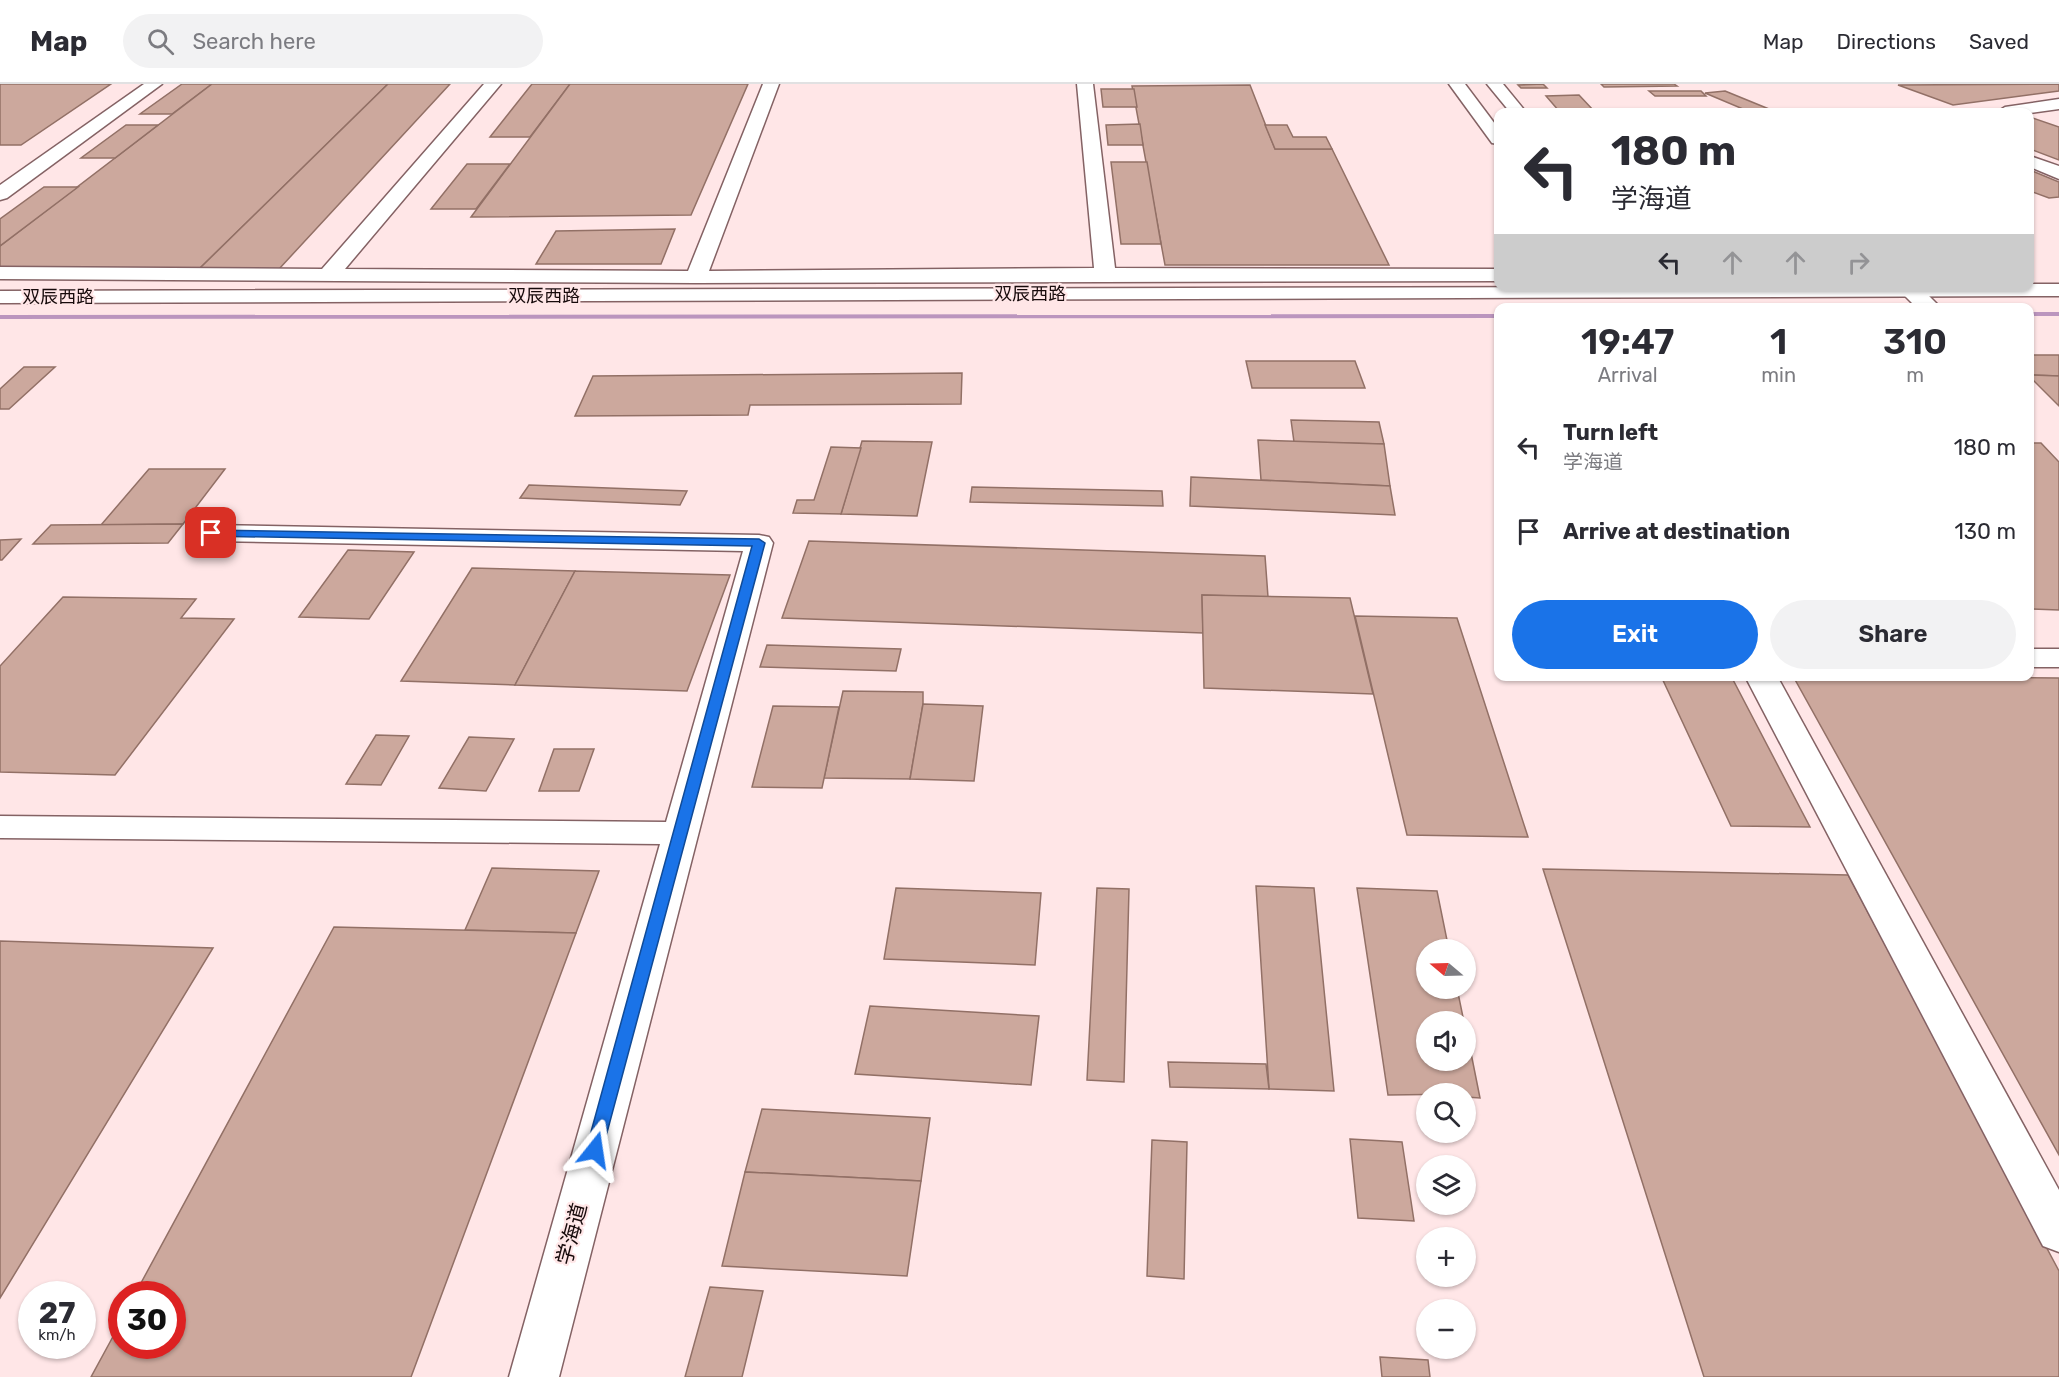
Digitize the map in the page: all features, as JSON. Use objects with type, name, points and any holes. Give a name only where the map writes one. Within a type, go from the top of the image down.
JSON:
[{"type":"main road","points":[[0,194],[154,84]]},
{"type":"main road","points":[[328,275],[493,84]]},
{"type":"main road","points":[[696,277],[771,84]]},
{"type":"main road","points":[[1085,84],[1105,274]]},
{"type":"main road","points":[[1456,84],[1494,134]]},
{"type":"main road","points":[[1495,84],[1515,108]]},
{"type":"main road","points":[[2032,108],[2059,104]]},
{"type":"main road","points":[[24,152],[71,142]]},
{"type":"main road","points":[[2034,163],[2059,173]]},
{"type":"main road","points":[[0,273],[696,277],[1105,274],[1494,275]]},
{"type":"main road","name":"双辰西路","points":[[0,297],[1494,290]]},
{"type":"main road","name":"双辰西路","points":[[2034,290],[2059,290]]},
{"type":"main road","points":[[1911,291],[1924,303]]},
{"type":"main road","name":"学海道","points":[[211,533],[759,543],[534,1377]]},
{"type":"main road","points":[[2034,658],[2059,658]]},
{"type":"main road","points":[[1764,681],[2059,1233]]},
{"type":"main road","points":[[0,827],[680,833]]},
{"type":"building","points":[[0,84],[111,84],[21,145],[0,145]]},
{"type":"building","points":[[182,84],[212,84],[172,114],[140,114]]},
{"type":"building","points":[[212,84],[388,84],[197,271],[0,270],[0,246]]},
{"type":"building","points":[[388,84],[450,84],[279,269],[197,271]]},
{"type":"building","points":[[532,84],[570,84],[530,137],[490,137]]},
{"type":"building","points":[[570,84],[748,84],[691,215],[471,217]]},
{"type":"building","points":[[1543,84],[1547,88],[1521,88],[1518,85]]},
{"type":"building","points":[[1601,84],[1674,84],[1677,86],[1604,87]]},
{"type":"building","points":[[2059,84],[2059,91],[1953,105],[1898,85]]},
{"type":"building","points":[[1250,85],[1275,149],[1332,149],[1389,265],[1165,265],[1132,86]]},
{"type":"building","points":[[1101,89],[1134,89],[1137,107],[1103,107]]},
{"type":"building","points":[[1649,91],[1701,91],[1706,96],[1655,96]]},
{"type":"building","points":[[1725,91],[1767,108],[1741,108],[1705,93]]},
{"type":"building","points":[[1579,95],[1591,108],[1556,108],[1546,96]]},
{"type":"building","points":[[2034,118],[2059,127],[2059,160],[2034,151]]},
{"type":"building","points":[[1140,124],[1143,145],[1108,145],[1106,125]]},
{"type":"building","points":[[126,125],[158,125],[115,158],[81,158]]},
{"type":"building","points":[[1265,125],[1287,125],[1293,137],[1326,137],[1332,149],[1275,149]]},
{"type":"building","points":[[1111,162],[1147,162],[1161,244],[1121,244]]},
{"type":"building","points":[[467,164],[510,164],[476,209],[431,209]]},
{"type":"building","points":[[2034,172],[2059,182],[2059,197],[2049,198],[2034,192]]},
{"type":"building","points":[[44,187],[78,187],[0,246],[0,219]]},
{"type":"building","points":[[675,229],[661,264],[536,264],[556,231]]},
{"type":"building","points":[[2034,355],[2059,355],[2059,376],[2034,375]]},
{"type":"building","points":[[1246,361],[1355,361],[1365,388],[1252,388]]},
{"type":"building","points":[[24,367],[55,367],[9,409],[0,409],[0,389]]},
{"type":"building","points":[[962,373],[961,404],[750,405],[748,415],[575,416],[593,376]]},
{"type":"building","points":[[2034,375],[2059,376],[2059,406],[2034,381]]},
{"type":"building","points":[[1291,420],[1379,422],[1384,444],[1294,442]]},
{"type":"building","points":[[1258,440],[1384,444],[1390,486],[1261,480]]},
{"type":"building","points":[[862,441],[932,442],[917,516],[841,514]]},
{"type":"building","points":[[2034,443],[2041,443],[2059,462],[2059,610],[2034,609]]},
{"type":"building","points":[[831,447],[861,448],[841,514],[793,513],[797,500],[814,500]]},
{"type":"building","points":[[149,469],[225,469],[183,524],[101,525]]},
{"type":"building","points":[[1191,477],[1390,486],[1395,515],[1190,506]]},
{"type":"building","points":[[529,485],[687,491],[680,505],[520,498]]},
{"type":"building","points":[[972,487],[1162,491],[1163,506],[970,502]]},
{"type":"building","points":[[183,524],[168,543],[33,544],[51,525]]},
{"type":"building","points":[[21,539],[2,560],[0,560],[0,540]]},
{"type":"building","points":[[809,541],[1265,556],[1268,597],[1202,595],[1203,633],[782,618]]},
{"type":"building","points":[[348,550],[414,552],[369,619],[299,617]]},
{"type":"building","points":[[472,568],[575,571],[515,685],[401,681]]},
{"type":"building","points":[[575,571],[730,575],[687,691],[515,685]]},
{"type":"building","points":[[1202,595],[1350,598],[1373,694],[1204,688]]},
{"type":"building","points":[[63,597],[196,599],[181,618],[234,619],[115,775],[0,772],[0,666]]},
{"type":"building","points":[[1355,616],[1457,618],[1528,837],[1407,835]]},
{"type":"building","points":[[767,645],[901,649],[896,671],[760,667]]},
{"type":"building","points":[[2034,678],[2059,678],[2059,1155],[1796,681],[2034,681]]},
{"type":"building","points":[[1663,681],[1734,681],[1810,827],[1731,826]]},
{"type":"building","points":[[843,691],[923,692],[910,779],[824,778]]},
{"type":"building","points":[[923,704],[983,706],[974,781],[910,779]]},
{"type":"building","points":[[773,706],[839,707],[822,788],[752,787]]},
{"type":"building","points":[[376,735],[409,736],[381,785],[346,784]]},
{"type":"building","points":[[469,737],[514,739],[486,791],[439,788]]},
{"type":"building","points":[[554,749],[594,749],[579,791],[539,791]]},
{"type":"building","points":[[492,868],[599,871],[576,933],[465,930]]},
{"type":"building","points":[[1543,869],[1848,875],[2059,1271],[2059,1377],[1704,1377]]},
{"type":"building","points":[[1256,886],[1314,888],[1334,1091],[1269,1089]]},
{"type":"building","points":[[896,888],[1041,893],[1035,965],[884,959]]},
{"type":"building","points":[[1097,888],[1129,889],[1124,1082],[1087,1080]]},
{"type":"building","points":[[1357,888],[1437,891],[1447,939],[1416,939],[1416,999],[1459,999],[1462,1011],[1416,1011],[1416,1071],[1475,1071],[1480,1098],[1476,1098],[1476,1083],[1416,1083],[1416,1095],[1388,1095]]},
{"type":"building","points":[[334,927],[576,933],[411,1377],[91,1377],[108,1346],[108,1359],[186,1359],[186,1281],[142,1281]]},
{"type":"building","points":[[0,941],[213,948],[0,1298]]},
{"type":"building","points":[[870,1006],[1039,1016],[1031,1085],[855,1074]]},
{"type":"building","points":[[1168,1062],[1266,1064],[1269,1089],[1170,1087]]},
{"type":"building","points":[[762,1109],[930,1118],[921,1181],[745,1172]]},
{"type":"building","points":[[1350,1139],[1402,1142],[1414,1221],[1358,1218]]},
{"type":"building","points":[[1152,1140],[1187,1142],[1184,1279],[1147,1276]]},
{"type":"building","points":[[745,1172],[921,1181],[907,1276],[722,1266]]},
{"type":"building","points":[[710,1287],[763,1291],[742,1377],[685,1377]]},
{"type":"building","points":[[1380,1357],[1428,1360],[1430,1377],[1382,1377]]},
{"type":"waterway","points":[[2034,314],[2059,314]]},
{"type":"waterway","points":[[0,317],[1494,316]]},
{"type":"route","points":[[211,533],[759,543],[595,1150]]}]
